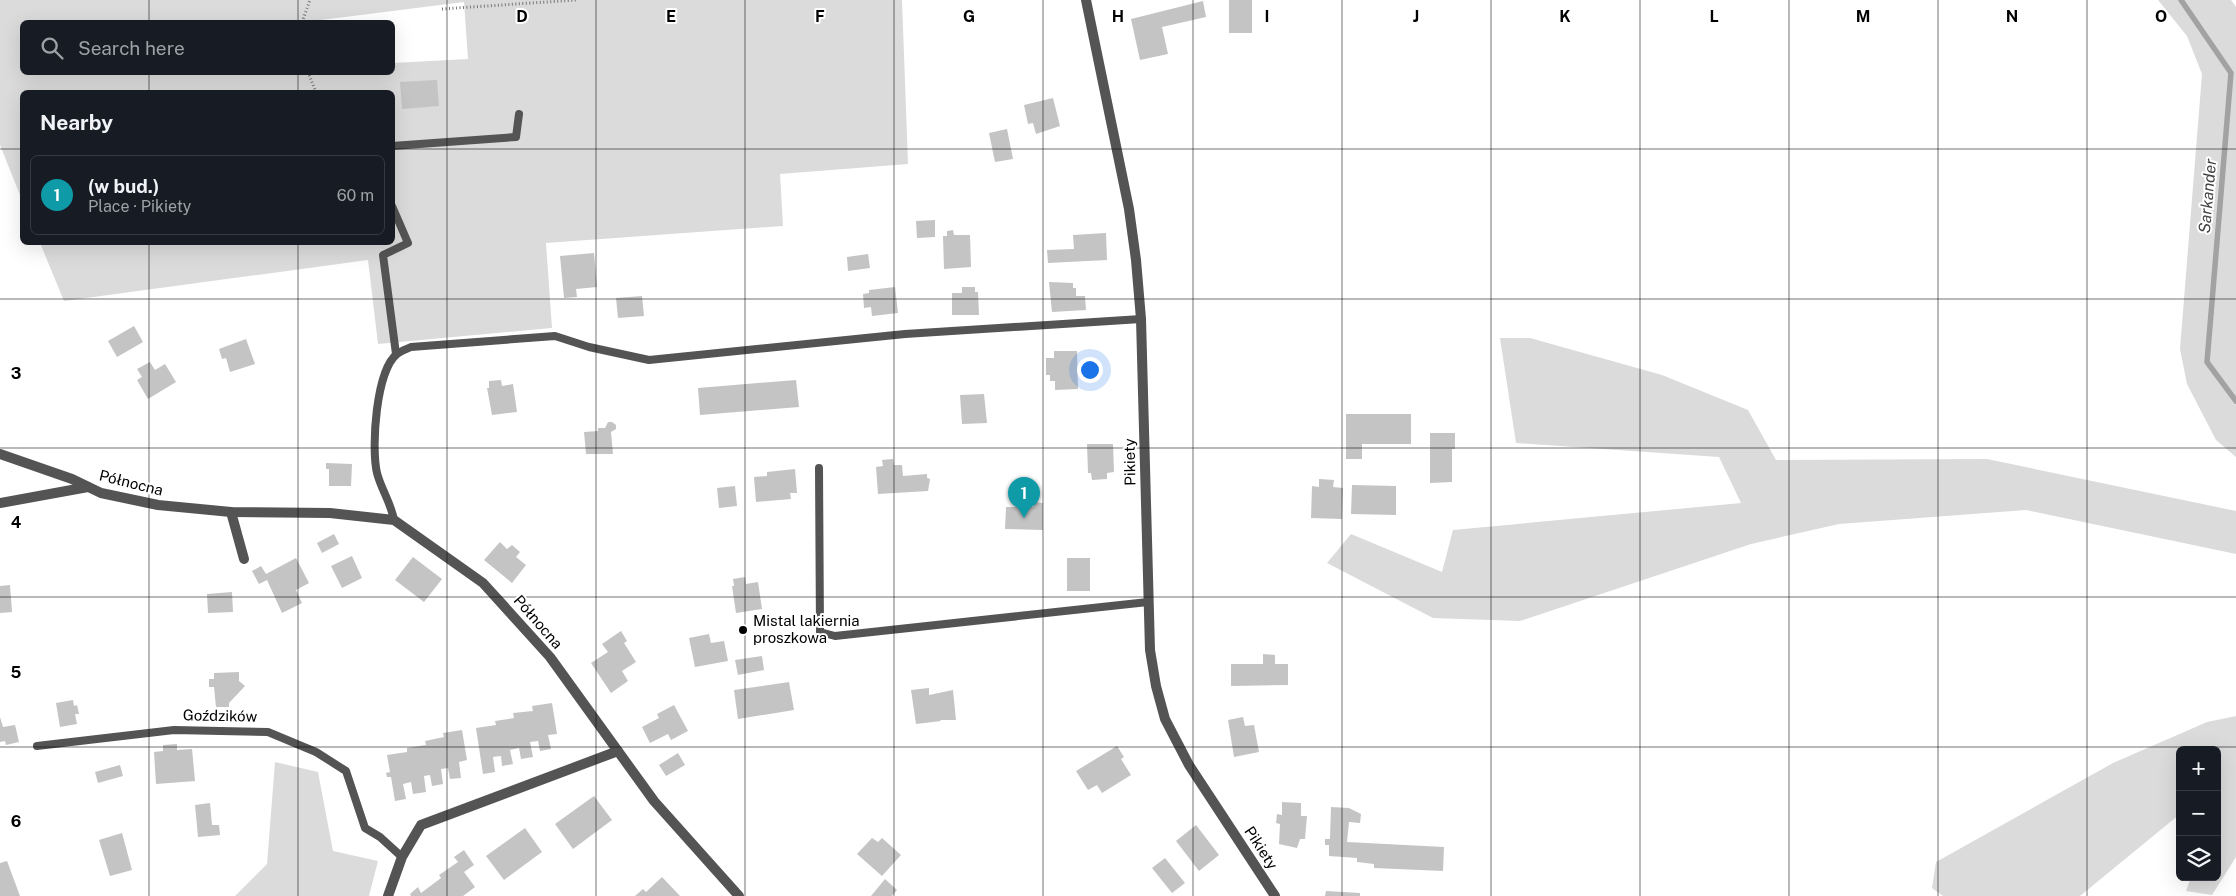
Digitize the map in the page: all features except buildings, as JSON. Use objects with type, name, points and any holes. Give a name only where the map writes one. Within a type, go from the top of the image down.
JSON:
[{"type":"street","name":"Pikiety","points":[[1086,0],[1129,209],[1141,319],[1148,602],[1150,650],[1156,686],[1165,719],[1189,765],[1275,896]]},
{"type":"street","name":"Północna","points":[[0,454],[72,480],[88,488],[158,506],[231,512],[330,514],[394,520],[483,583],[550,657],[654,801],[738,896]]},
{"type":"street","points":[[0,503],[88,488]]},
{"type":"street","points":[[231,512],[244,559]]},
{"type":"street","points":[[388,896],[402,857],[421,826],[618,751]]},
{"type":"lane","points":[[395,146],[516,137],[519,114]]},
{"type":"lane","points":[[395,213],[408,243],[383,255],[396,354]]},
{"type":"lane","points":[[394,520],[392,507],[377,473],[374,445],[379,400],[386,370],[396,354],[411,347],[555,336],[589,347],[649,360],[905,334],[1141,319]]},
{"type":"lane","points":[[819,468],[820,632],[835,636],[1148,602]]},
{"type":"lane","name":"Goździków","points":[[37,746],[174,730],[268,732],[316,752],[346,771],[365,828],[380,837],[402,857]]},
{"type":"path","points":[[303,20],[310,0]]},
{"type":"path","points":[[442,9],[576,0]]},
{"type":"path","points":[[309,75],[315,90]]},
{"type":"shaded area","points":[[0,0],[902,0],[908,164],[780,174],[783,226],[546,243],[552,328],[378,344],[368,260],[64,301],[41,245],[395,245],[395,90],[20,90],[20,195],[0,145]]},
{"type":"shaded area","points":[[2158,0],[2231,0],[2236,7],[2236,457],[2216,440],[2187,384],[2180,349],[2202,74],[2187,36]]},
{"type":"shaded area","points":[[1500,338],[1530,338],[1662,375],[1748,410],[1776,460],[1987,459],[2236,511],[2236,554],[2026,510],[1839,524],[1751,544],[1520,621],[1433,618],[1327,563],[1351,534],[1442,572],[1453,530],[1741,503],[1719,457],[1516,443]]},
{"type":"shaded area","points":[[2236,716],[2236,857],[2221,881],[2221,746],[2176,746],[2176,817],[2080,896],[1943,896],[1932,888],[1936,862],[2113,763],[2207,722]]},
{"type":"shaded area","points":[[275,762],[318,772],[333,851],[378,861],[369,896],[235,896],[267,864]]},
{"type":"shaded area","points":[[2190,881],[2221,881],[2212,895],[2186,891]]},
{"type":"waterway","name":"Sarkander","points":[[2181,0],[2231,73],[2207,362],[2236,401]]},
{"type":"place","name":"(w bud.)","points":[[1024,518]]},
{"type":"place","name":"Mistal lakiernia proszkowa","points":[[743,630]]}]
